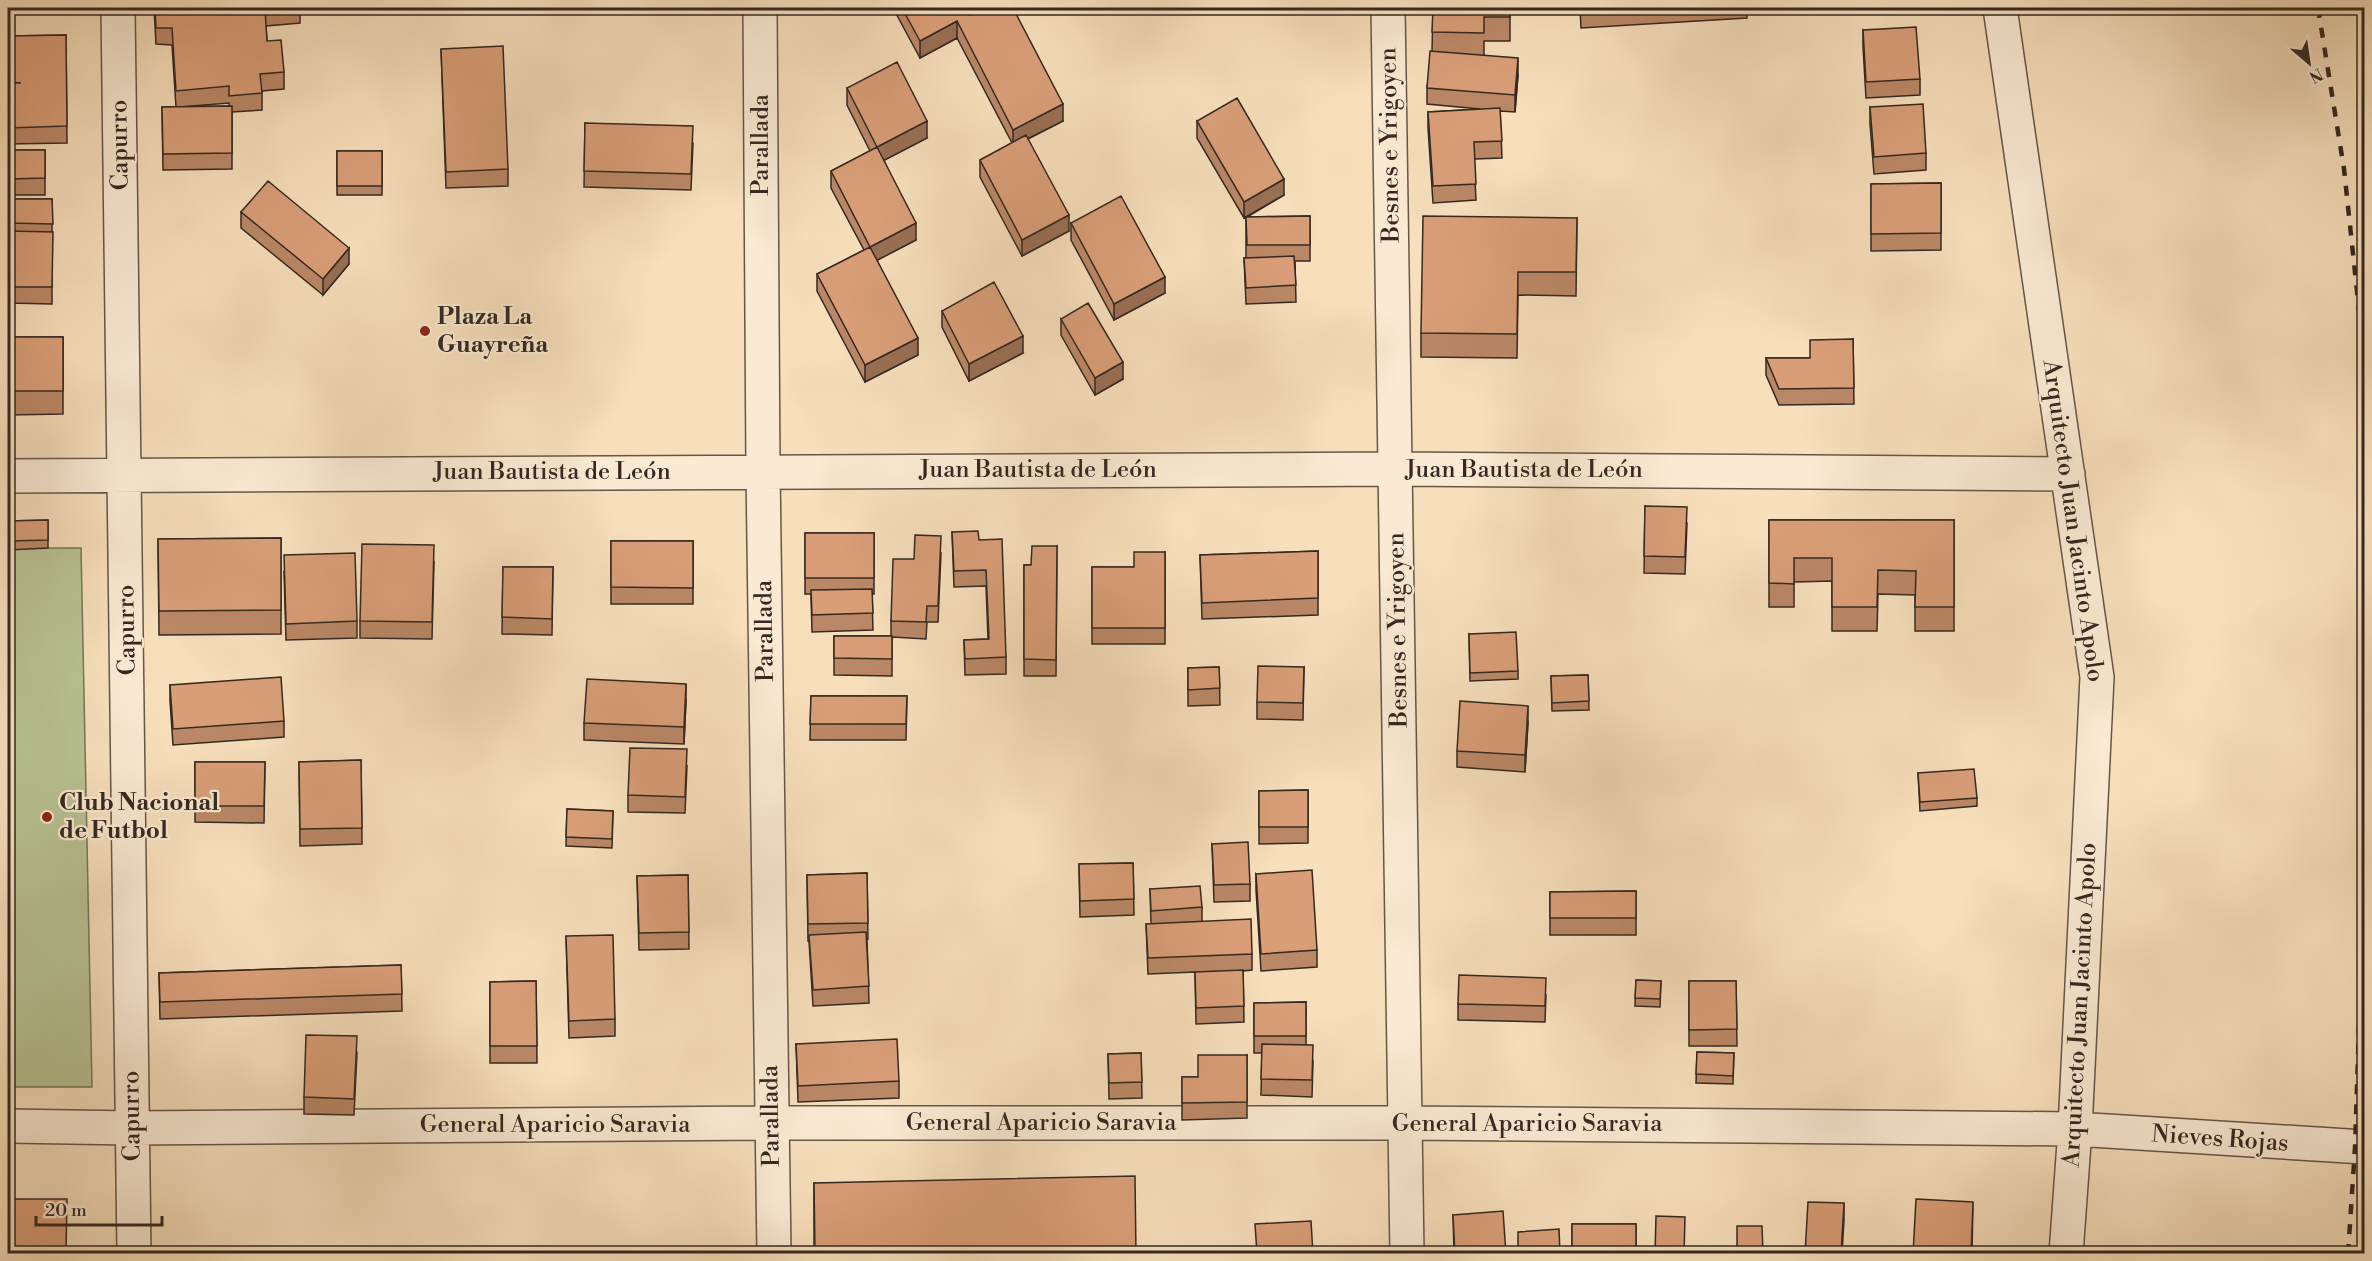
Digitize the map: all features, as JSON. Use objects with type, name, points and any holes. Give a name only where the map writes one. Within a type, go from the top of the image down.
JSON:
[{"type":"street","name":"Capurro","points":[[118,8],[134,1254]]},
{"type":"street","name":"Parallada","points":[[760,8],[774,1254]]},
{"type":"street","name":"Besnes e Yrigoyen","points":[[1388,8],[1407,1254]]},
{"type":"street","name":"Arquitecto Juan Jacinto Apolo","points":[[2000,8],[2097,677],[2075,1129],[2066,1254]]},
{"type":"street","name":"Juan Bautista de León","points":[[8,476],[1395,469],[2068,474]]},
{"type":"street","name":"General Aparicio Saravia","points":[[8,1126],[133,1128],[771,1123],[1405,1123],[2075,1129]]},
{"type":"street","name":"Nieves Rojas","points":[[2075,1129],[2364,1147]]},
{"type":"green space","name":"Club Nacional de Futbol","points":[[8,548],[81,548],[92,1087],[8,1087]]},
{"type":"building","points":[[155,8],[294,8],[265,10],[267,41],[281,40],[284,72],[260,74],[262,93],[229,96],[229,86],[176,91],[172,28],[156,28]]},
{"type":"building","points":[[902,8],[966,8],[970,15],[984,8],[1013,8],[1063,104],[1013,130],[957,21],[920,41]]},
{"type":"building","points":[[1433,8],[1510,8],[1510,17],[1484,17],[1484,33],[1432,32]]},
{"type":"building","points":[[1916,27],[1920,79],[1866,82],[1863,30]]},
{"type":"building","points":[[66,35],[67,126],[8,128],[8,83],[21,83],[8,82],[8,36]]},
{"type":"building","points":[[503,46],[508,169],[446,172],[441,49]]},
{"type":"building","points":[[1430,51],[1518,58],[1515,95],[1427,88]]},
{"type":"building","points":[[897,62],[927,121],[877,147],[847,88]]},
{"type":"building","points":[[1237,98],[1284,179],[1244,202],[1197,121]]},
{"type":"building","points":[[1923,104],[1926,153],[1874,157],[1870,107]]},
{"type":"building","points":[[232,106],[232,153],[163,154],[162,107]]},
{"type":"building","points":[[1500,108],[1502,141],[1474,142],[1476,184],[1433,186],[1428,112]]},
{"type":"building","points":[[585,123],[693,126],[691,174],[584,171]]},
{"type":"building","points":[[1026,135],[1069,215],[1022,240],[980,160]]},
{"type":"building","points":[[877,147],[916,223],[870,247],[831,171]]},
{"type":"building","points":[[8,150],[45,150],[45,178],[10,179],[10,199],[52,199],[53,224],[8,223]]},
{"type":"building","points":[[337,151],[382,151],[382,186],[337,186]]},
{"type":"building","points":[[268,181],[349,248],[323,279],[241,212]]},
{"type":"building","points":[[1941,183],[1941,233],[1871,234],[1871,184]]},
{"type":"building","points":[[1121,196],[1165,277],[1114,304],[1071,223]]},
{"type":"building","points":[[1310,216],[1310,245],[1247,245],[1246,217]]},
{"type":"building","points":[[1423,216],[1577,218],[1576,272],[1518,272],[1517,334],[1421,333]]},
{"type":"building","points":[[8,231],[53,232],[52,287],[8,287]]},
{"type":"building","points":[[870,247],[918,338],[865,365],[817,274]]},
{"type":"building","points":[[1294,256],[1296,285],[1246,288],[1244,258]]},
{"type":"building","points":[[994,282],[1023,336],[969,364],[942,311]]},
{"type":"building","points":[[1088,303],[1123,362],[1095,378],[1061,319]]},
{"type":"building","points":[[8,337],[63,337],[63,391],[8,391]]},
{"type":"building","points":[[1853,339],[1854,388],[1779,389],[1766,358],[1810,358],[1810,340]]},
{"type":"building","points":[[1645,506],[1687,507],[1685,557],[1644,556]]},
{"type":"building","points":[[48,520],[48,540],[8,541],[8,521]]},
{"type":"building","points":[[1769,520],[1954,520],[1954,607],[1915,607],[1916,571],[1878,570],[1877,607],[1832,607],[1832,558],[1794,558],[1794,584],[1769,583]]},
{"type":"building","points":[[978,531],[979,540],[1002,539],[1006,657],[965,659],[964,640],[989,639],[986,570],[954,571],[952,532]]},
{"type":"building","points":[[805,533],[874,533],[874,578],[805,578]]},
{"type":"building","points":[[915,535],[941,536],[938,606],[927,606],[926,622],[891,621],[893,559],[914,559]]},
{"type":"building","points":[[281,538],[281,610],[159,611],[158,539]]},
{"type":"building","points":[[611,541],[693,541],[693,588],[611,587]]},
{"type":"building","points":[[362,544],[434,545],[432,622],[360,621]]},
{"type":"building","points":[[1032,546],[1057,546],[1056,660],[1024,659],[1024,565],[1031,565]]},
{"type":"building","points":[[1318,551],[1318,598],[1202,603],[1200,555]]},
{"type":"building","points":[[1134,552],[1165,552],[1165,628],[1092,628],[1092,567],[1134,567]]},
{"type":"building","points":[[355,553],[357,621],[286,624],[284,555]]},
{"type":"building","points":[[503,567],[553,567],[552,619],[502,617]]},
{"type":"building","points":[[872,589],[873,613],[812,615],[811,590]]},
{"type":"building","points":[[1516,632],[1518,671],[1470,673],[1469,634]]},
{"type":"building","points":[[834,636],[892,636],[892,659],[834,658]]},
{"type":"building","points":[[1258,666],[1304,667],[1303,703],[1257,702]]},
{"type":"building","points":[[1219,667],[1220,688],[1188,690],[1188,668]]},
{"type":"building","points":[[1588,675],[1589,701],[1552,703],[1551,676]]},
{"type":"building","points":[[281,677],[284,721],[173,729],[170,685]]},
{"type":"building","points":[[587,679],[686,684],[684,727],[584,723]]},
{"type":"building","points":[[811,696],[907,696],[906,724],[810,724]]},
{"type":"building","points":[[1460,701],[1528,706],[1525,755],[1457,751]]},
{"type":"building","points":[[630,748],[687,749],[685,797],[628,795]]},
{"type":"building","points":[[361,760],[362,828],[300,829],[299,762]]},
{"type":"building","points":[[195,762],[265,762],[264,806],[195,806]]},
{"type":"building","points":[[1974,769],[1977,798],[1920,802],[1918,773]]},
{"type":"building","points":[[1308,790],[1308,827],[1259,827],[1259,791]]},
{"type":"building","points":[[567,809],[613,811],[612,839],[566,837]]},
{"type":"building","points":[[1248,842],[1250,884],[1214,885],[1212,844]]},
{"type":"building","points":[[1133,863],[1134,899],[1080,901],[1079,864]]},
{"type":"building","points":[[1312,870],[1317,950],[1261,954],[1256,874]]},
{"type":"building","points":[[867,873],[868,923],[808,924],[807,875]]},
{"type":"building","points":[[688,875],[689,932],[639,933],[637,876]]},
{"type":"building","points":[[1200,886],[1202,907],[1151,911],[1150,889]]},
{"type":"building","points":[[1636,891],[1636,918],[1550,918],[1550,892]]},
{"type":"building","points":[[1251,919],[1252,954],[1148,958],[1146,924]]},
{"type":"building","points":[[866,932],[869,986],[813,990],[809,935]]},
{"type":"building","points":[[613,935],[615,1019],[569,1021],[566,936]]},
{"type":"building","points":[[401,965],[402,994],[160,1002],[159,973]]},
{"type":"building","points":[[1243,970],[1244,1006],[1196,1008],[1195,972]]},
{"type":"building","points":[[1459,975],[1546,978],[1545,1006],[1458,1004]]},
{"type":"building","points":[[1636,980],[1661,981],[1660,999],[1635,998]]},
{"type":"building","points":[[536,981],[537,1046],[490,1046],[490,982]]},
{"type":"building","points":[[1689,981],[1736,981],[1737,1029],[1689,1030]]},
{"type":"building","points":[[1306,1002],[1306,1036],[1254,1036],[1254,1003]]},
{"type":"building","points":[[306,1035],[357,1036],[354,1099],[304,1097]]},
{"type":"building","points":[[897,1039],[899,1081],[798,1086],[796,1044]]},
{"type":"building","points":[[1262,1044],[1313,1045],[1312,1080],[1261,1079]]},
{"type":"building","points":[[1697,1052],[1734,1053],[1733,1076],[1696,1074]]},
{"type":"building","points":[[1141,1053],[1142,1082],[1109,1083],[1108,1054]]},
{"type":"building","points":[[1198,1055],[1247,1055],[1247,1102],[1182,1103],[1182,1077],[1198,1077]]},
{"type":"building","points":[[1135,1176],[1136,1254],[815,1254],[814,1183]]},
{"type":"building","points":[[12,1199],[67,1199],[66,1254],[11,1254]]},
{"type":"building","points":[[1916,1199],[1973,1202],[1971,1254],[1913,1254]]},
{"type":"building","points":[[1808,1202],[1844,1203],[1841,1254],[1805,1254]]},
{"type":"building","points":[[1503,1211],[1506,1254],[1455,1254],[1453,1215]]},
{"type":"building","points":[[1656,1216],[1685,1217],[1684,1254],[1655,1254]]},
{"type":"building","points":[[1311,1221],[1313,1254],[1257,1254],[1255,1224]]},
{"type":"building","points":[[1572,1224],[1636,1224],[1636,1252],[1572,1253]]},
{"type":"building","points":[[1737,1226],[1762,1226],[1763,1254],[1737,1254]]},
{"type":"building","points":[[1559,1229],[1560,1254],[1518,1254],[1518,1232]]},
{"type":"railway","points":[[2318,8],[2344,169],[2364,357]]},
{"type":"railway","points":[[2348,1254],[2355,1148],[2364,877]]},
{"type":"place","name":"Plaza La Guayreña","points":[[425,331]]},
{"type":"place","name":"Club Nacional de Futbol","points":[[47,817]]}]
